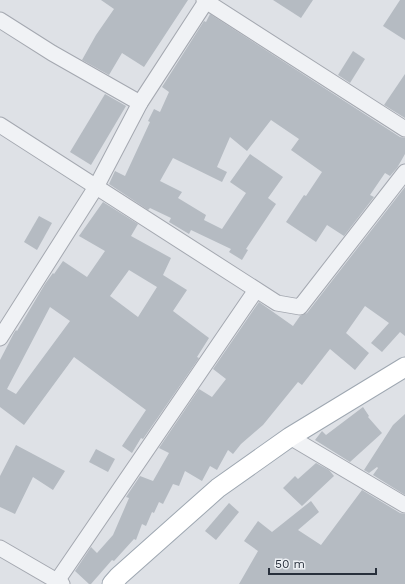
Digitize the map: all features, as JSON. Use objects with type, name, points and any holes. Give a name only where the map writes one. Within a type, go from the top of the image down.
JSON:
[{"type":"main road","points":[[112,584],[119,576],[218,488],[290,438],[405,367]]},
{"type":"street","points":[[0,338],[96,187],[140,103],[206,0],[405,129]]},
{"type":"street","points":[[0,20],[52,53],[140,103]]},
{"type":"street","points":[[0,125],[277,303],[300,307],[405,172]]},
{"type":"street","points":[[0,548],[59,583],[256,290]]},
{"type":"street","points":[[290,438],[405,505]]},
{"type":"building","points":[[101,0],[188,0],[144,67],[122,53],[109,75],[82,60],[96,35],[114,9]]},
{"type":"building","points":[[273,0],[313,0],[301,18]]},
{"type":"building","points":[[400,0],[405,0],[405,40],[383,26]]},
{"type":"building","points":[[210,14],[400,137],[405,138],[405,154],[397,168],[390,176],[385,173],[370,195],[374,197],[344,236],[327,225],[316,242],[286,222],[322,172],[291,150],[299,139],[271,120],[247,151],[230,137],[217,167],[227,172],[222,182],[173,158],[160,181],[182,192],[178,198],[206,215],[204,220],[222,229],[246,193],[230,182],[250,154],[283,177],[268,198],[276,204],[246,249],[248,250],[242,260],[229,252],[231,249],[191,230],[189,234],[169,222],[171,218],[150,208],[148,210],[109,184],[115,171],[125,176],[150,122],[148,121],[154,109],[160,112],[169,92],[162,87]]},
{"type":"building","points":[[353,51],[365,59],[350,83],[338,75]]},
{"type":"building","points":[[405,74],[405,118],[384,105]]},
{"type":"building","points":[[105,94],[126,106],[91,165],[70,152]]},
{"type":"building","points":[[405,187],[405,336],[400,332],[382,352],[371,343],[389,323],[365,306],[346,333],[369,353],[355,370],[330,349],[302,385],[298,382],[263,425],[241,444],[233,454],[228,450],[217,470],[210,466],[202,481],[185,471],[179,486],[173,484],[163,504],[159,502],[154,513],[152,512],[146,526],[142,524],[136,540],[134,539],[114,561],[112,560],[91,584],[89,584],[75,571],[91,547],[97,553],[113,535],[129,498],[126,497],[140,476],[153,481],[169,453],[159,448],[199,389],[212,397],[226,379],[213,369],[259,302],[293,326],[300,316],[307,313]]},
{"type":"building","points":[[103,202],[138,224],[131,236],[171,258],[163,275],[187,290],[173,311],[209,338],[197,357],[199,358],[143,439],[141,438],[132,453],[122,446],[146,410],[74,357],[24,425],[0,407],[0,360],[14,333],[16,330],[17,331],[45,284],[63,261],[87,277],[105,251],[79,236]],"holes":[[[129,270],[157,287],[138,317],[110,296]],[[50,307],[70,321],[16,394],[7,389]]]},
{"type":"building","points":[[39,216],[52,223],[37,250],[24,242]]},
{"type":"building","points":[[363,407],[369,416],[368,417],[382,433],[350,462],[315,440],[322,431],[326,435]]},
{"type":"building","points":[[405,414],[405,495],[373,475],[378,468],[377,467],[369,473],[364,470],[393,425]]},
{"type":"building","points":[[16,445],[65,471],[53,490],[33,477],[15,514],[0,507],[0,476]]},
{"type":"building","points":[[96,449],[115,459],[108,472],[89,462]]},
{"type":"building","points":[[316,463],[329,470],[334,476],[302,506],[283,488],[295,476],[298,479]]},
{"type":"building","points":[[362,490],[400,513],[405,514],[405,584],[239,584],[258,551],[244,541],[258,521],[272,532],[311,501],[319,512],[298,530],[321,545]]},
{"type":"building","points":[[229,503],[239,512],[216,540],[205,531]]}]
